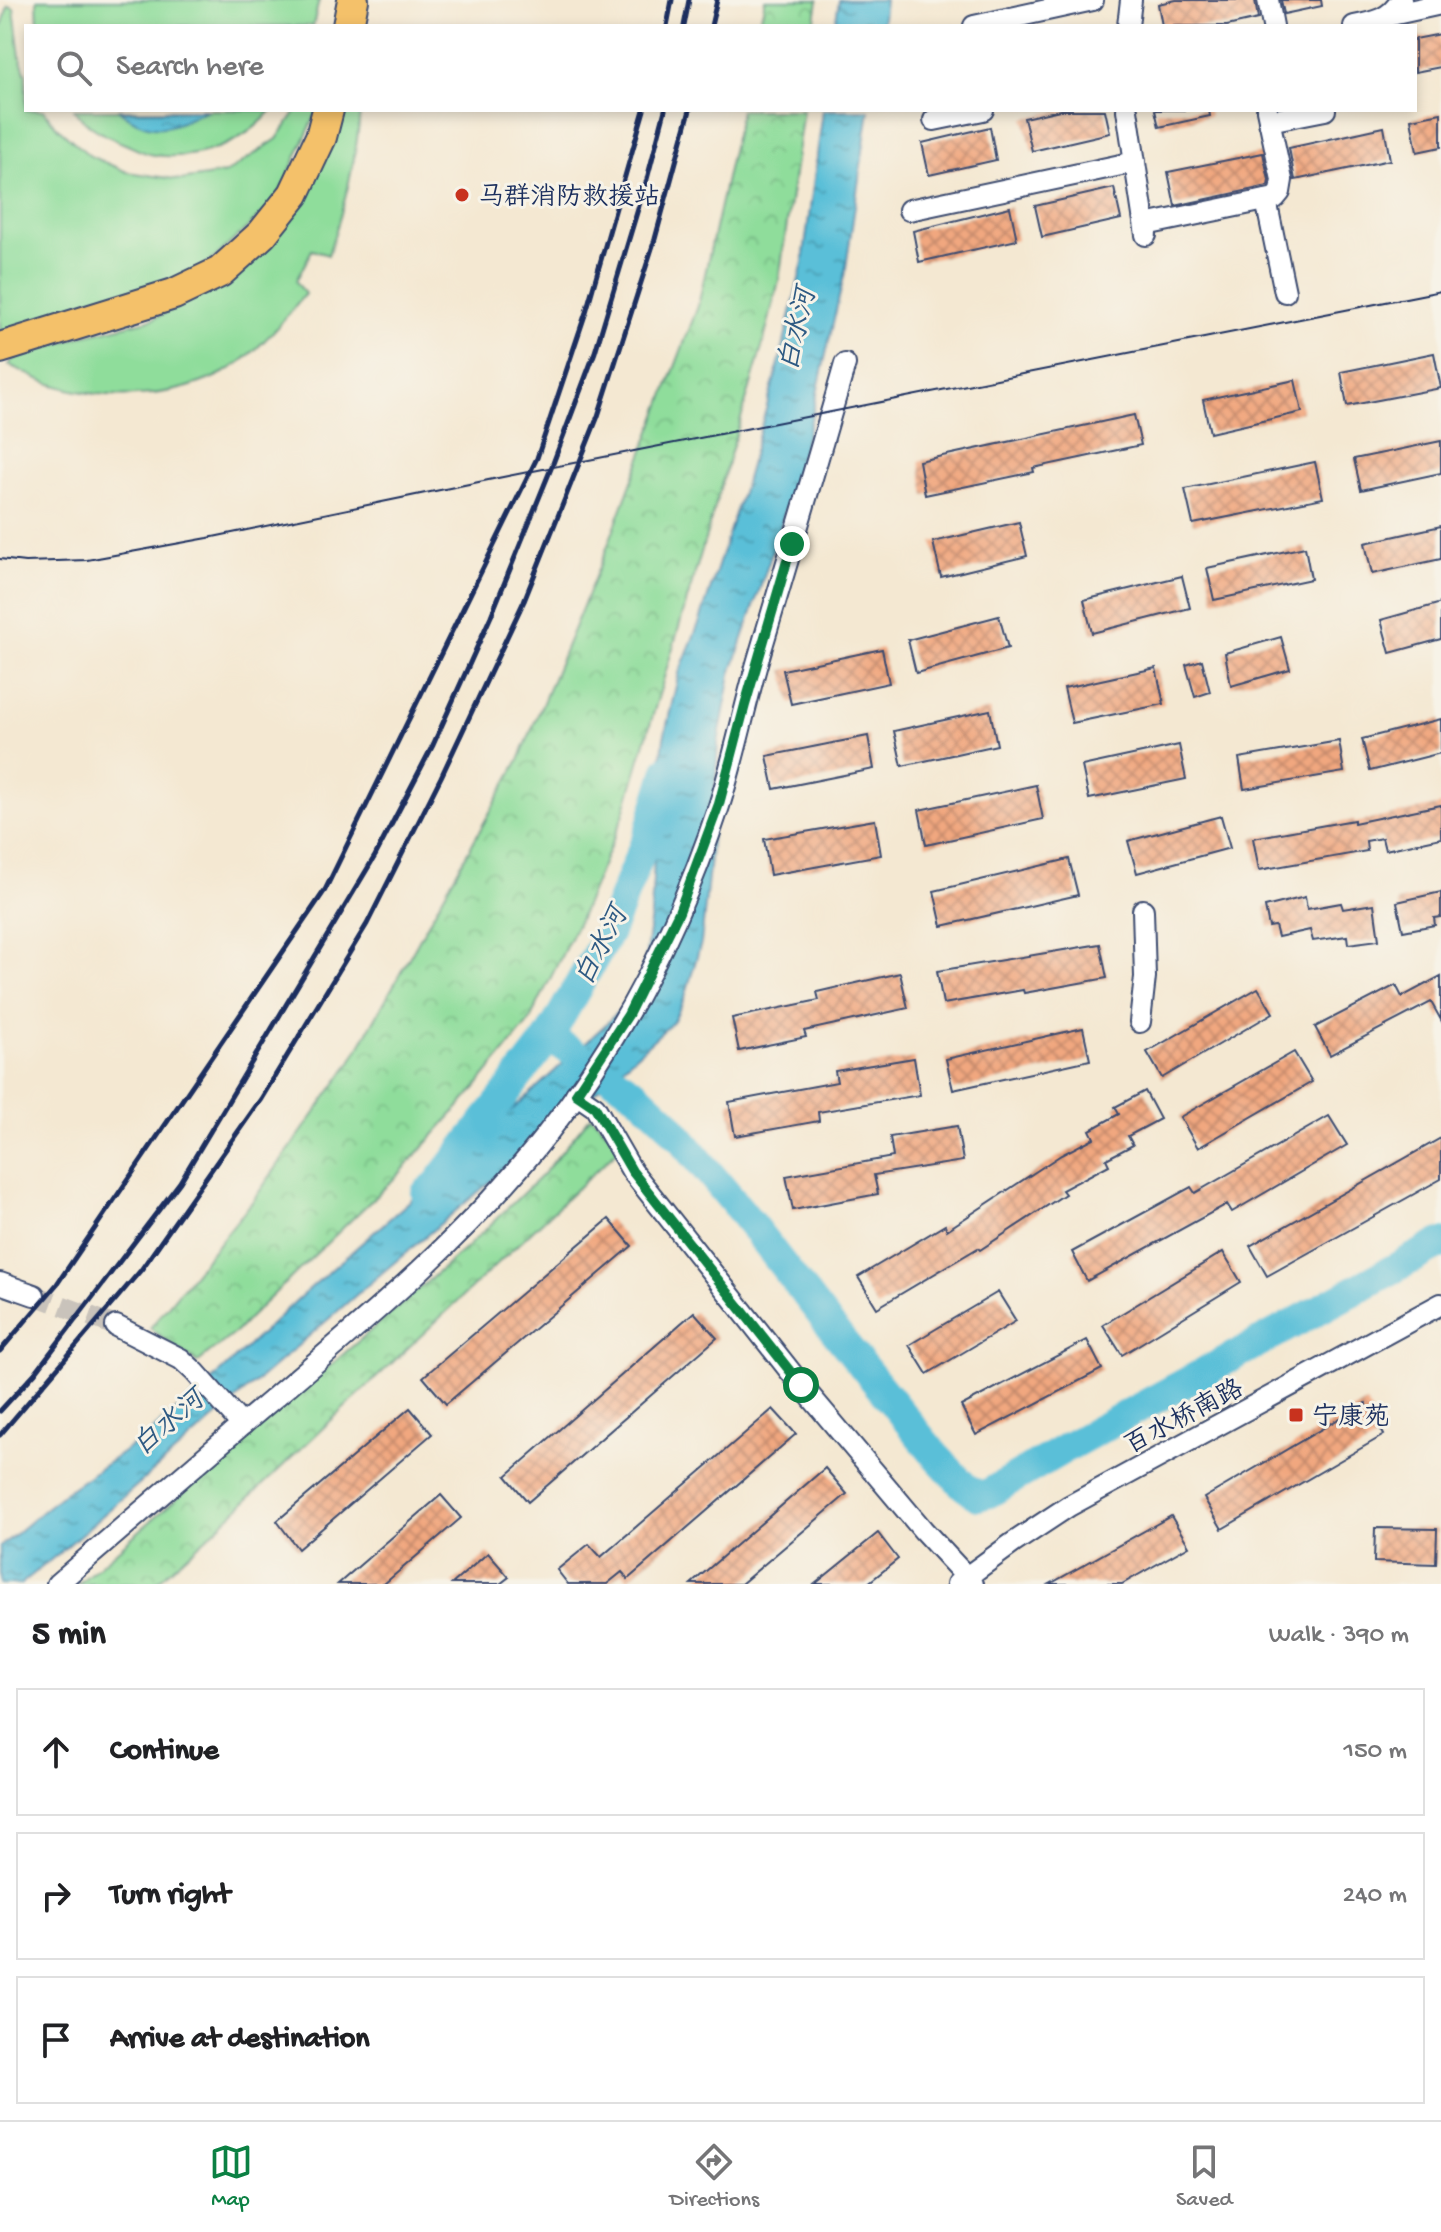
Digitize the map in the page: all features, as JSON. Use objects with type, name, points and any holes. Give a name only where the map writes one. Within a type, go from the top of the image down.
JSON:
[{"type":"highway","points":[[348,24],[353,0]]},
{"type":"highway","points":[[0,348],[174,294],[220,272],[262,234],[294,194],[321,137],[327,112]]},
{"type":"street","points":[[983,24],[1093,0]]},
{"type":"street","points":[[1128,24],[1131,0]]},
{"type":"street","points":[[1268,0],[1273,24]]},
{"type":"street","points":[[1363,24],[1376,21],[1396,7],[1441,4]]},
{"type":"street","points":[[934,120],[973,112]]},
{"type":"street","points":[[1127,112],[1145,230],[1275,198],[1280,192],[1282,180],[1268,115],[1302,112]]},
{"type":"street","points":[[909,210],[1135,162]]},
{"type":"street","points":[[1266,200],[1285,292]]},
{"type":"street","points":[[57,1584],[238,1421],[385,1303],[482,1208],[546,1135],[628,1015],[679,912],[719,804],[845,364]]},
{"type":"street","points":[[1140,1022],[1145,977],[1143,910]]},
{"type":"street","points":[[582,1085],[632,1171],[801,1385],[966,1581]]},
{"type":"street","points":[[0,1283],[34,1295]]},
{"type":"street","name":"百水桥南路","points":[[966,1581],[1069,1506],[1441,1304]]},
{"type":"street","points":[[116,1326],[181,1359],[238,1421]]},
{"type":"green space","points":[[37,0],[319,0],[313,24],[38,24]]},
{"type":"green space","points":[[765,0],[818,0],[814,24],[759,24]]},
{"type":"green space","points":[[8,6],[14,8],[24,69],[24,112],[45,112],[90,156],[127,172],[181,180],[226,173],[277,139],[296,112],[317,112],[276,201],[211,261],[176,282],[0,338],[0,34]]},
{"type":"green space","points":[[76,112],[270,112],[248,132],[219,148],[170,156],[147,153],[111,138]]},
{"type":"green space","points":[[341,112],[360,112],[349,183],[328,255],[312,250],[296,281],[305,294],[269,336],[238,364],[186,387],[142,395],[75,390],[54,385],[9,365],[13,359],[82,336],[153,319],[224,284]]},
{"type":"green space","points":[[741,112],[803,112],[779,280],[763,344],[623,816],[580,918],[529,1022],[469,1096],[400,1173],[237,1331],[197,1363],[150,1328],[252,1202],[351,1062],[520,758],[605,553],[698,306]]},
{"type":"green space","points":[[591,1116],[622,1146],[216,1529],[155,1584],[78,1584],[466,1248],[544,1173]]},
{"type":"water","points":[[839,0],[885,0],[882,24],[835,24]]},
{"type":"water","points":[[122,112],[203,112],[163,127],[143,125]]},
{"type":"water","name":"白水河","points":[[823,112],[869,112],[846,267],[810,424],[776,541],[731,674],[718,743],[701,943],[685,997],[673,1022],[566,1118],[370,1283],[58,1554],[21,1584],[0,1584],[0,1547],[64,1493],[142,1439],[213,1379],[299,1298],[484,1136],[605,1025],[632,996],[644,968],[651,915],[658,786],[664,738],[679,673],[700,621],[745,483],[780,360],[803,262]]},
{"type":"building","points":[[1176,0],[1255,0],[1258,19],[1236,24],[1162,24],[1158,4]]},
{"type":"building","points":[[1281,0],[1321,0],[1322,6],[1284,14]]},
{"type":"building","points":[[1441,34],[1441,67],[1417,72],[1417,39]]},
{"type":"building","points":[[1051,112],[1105,112],[1110,133],[1032,151],[1024,118]]},
{"type":"building","points":[[1155,112],[1209,112],[1210,116],[1159,127]]},
{"type":"building","points":[[1441,113],[1441,147],[1417,152],[1411,119]]},
{"type":"building","points":[[990,127],[996,160],[929,175],[922,143]]},
{"type":"building","points":[[1384,127],[1390,160],[1295,180],[1289,148]]},
{"type":"building","points":[[1263,153],[1268,186],[1175,206],[1168,172]]},
{"type":"building","points":[[1114,188],[1121,219],[1042,237],[1035,206]]},
{"type":"building","points":[[1010,207],[1017,240],[919,262],[913,231]]},
{"type":"building","points":[[1434,353],[1441,388],[1347,406],[1341,372]]},
{"type":"building","points":[[1295,380],[1302,412],[1210,433],[1203,400]]},
{"type":"building","points":[[1134,415],[1141,445],[925,495],[919,461]]},
{"type":"building","points":[[1441,441],[1441,473],[1361,490],[1354,459]]},
{"type":"building","points":[[1315,462],[1323,498],[1193,524],[1185,489]]},
{"type":"building","points":[[1019,522],[1027,556],[941,577],[933,542]]},
{"type":"building","points":[[1441,526],[1441,559],[1372,574],[1365,543]]},
{"type":"building","points":[[1305,547],[1311,579],[1214,600],[1207,568]]},
{"type":"building","points":[[1182,576],[1190,608],[1092,633],[1084,600]]},
{"type":"building","points":[[1441,603],[1441,639],[1390,653],[1381,620]]},
{"type":"building","points":[[999,616],[1008,648],[916,673],[908,640]]},
{"type":"building","points":[[1281,637],[1290,669],[1231,686],[1225,653]]},
{"type":"building","points":[[882,649],[889,683],[791,704],[783,670]]},
{"type":"building","points":[[1202,660],[1210,692],[1195,697],[1186,665]]},
{"type":"building","points":[[1156,668],[1164,704],[1072,723],[1064,688]]},
{"type":"building","points":[[990,710],[997,745],[902,766],[894,731]]},
{"type":"building","points":[[1441,719],[1441,753],[1370,771],[1362,739]]},
{"type":"building","points":[[868,736],[874,769],[774,789],[767,756]]},
{"type":"building","points":[[1339,741],[1344,772],[1244,789],[1239,758]]},
{"type":"building","points":[[1179,745],[1186,779],[1089,799],[1082,766]]},
{"type":"building","points":[[1036,785],[1043,819],[926,845],[919,810]]},
{"type":"building","points":[[1441,805],[1441,838],[1385,850],[1382,838],[1366,841],[1367,851],[1259,870],[1253,838],[1354,820],[1354,823]]},
{"type":"building","points":[[1221,816],[1230,848],[1137,873],[1128,841]]},
{"type":"building","points":[[875,820],[881,855],[770,875],[764,839]]},
{"type":"building","points":[[1069,859],[1078,895],[942,926],[934,891]]},
{"type":"building","points":[[1441,892],[1441,917],[1434,918],[1435,925],[1403,931],[1397,902]]},
{"type":"building","points":[[1305,897],[1307,909],[1341,903],[1343,909],[1374,904],[1379,940],[1348,944],[1347,936],[1313,941],[1310,930],[1278,937],[1275,926],[1269,927],[1265,907]]},
{"type":"building","points":[[1100,944],[1107,978],[943,1004],[937,971]]},
{"type":"building","points":[[900,973],[908,1008],[804,1031],[806,1037],[739,1051],[732,1018],[819,1000],[817,992]]},
{"type":"building","points":[[1441,976],[1441,1020],[1431,1002],[1330,1055],[1315,1027],[1396,985],[1402,997]]},
{"type":"building","points":[[1258,988],[1273,1013],[1162,1078],[1147,1052]]},
{"type":"building","points":[[1083,1028],[1090,1060],[953,1090],[946,1059]]},
{"type":"building","points":[[1294,1052],[1312,1082],[1198,1148],[1180,1117]]},
{"type":"building","points":[[914,1058],[920,1095],[818,1112],[819,1121],[735,1136],[729,1102],[837,1082],[835,1071]]},
{"type":"building","points":[[1145,1091],[1160,1119],[1128,1136],[1133,1145],[1106,1159],[1109,1165],[1062,1190],[1065,1194],[980,1250],[978,1248],[877,1308],[858,1277],[945,1225],[947,1230],[1061,1155],[1094,1138],[1090,1130],[1119,1114],[1115,1107]]},
{"type":"building","points":[[1329,1116],[1347,1145],[1232,1212],[1227,1204],[1087,1281],[1072,1252],[1191,1187],[1195,1193]]},
{"type":"building","points":[[957,1126],[963,1161],[874,1175],[878,1194],[793,1210],[786,1176],[893,1157],[890,1137]]},
{"type":"building","points":[[1441,1138],[1441,1179],[1267,1276],[1250,1246]]},
{"type":"building","points":[[609,1219],[632,1246],[446,1404],[423,1377]]},
{"type":"building","points":[[1223,1252],[1241,1282],[1122,1355],[1103,1325]]},
{"type":"building","points":[[998,1292],[1016,1321],[927,1374],[909,1345]]},
{"type":"building","points":[[694,1312],[717,1338],[528,1502],[506,1476]]},
{"type":"building","points":[[1087,1340],[1102,1369],[976,1435],[961,1406]]},
{"type":"building","points":[[1366,1403],[1384,1435],[1222,1529],[1204,1498]]},
{"type":"building","points":[[410,1408],[432,1434],[298,1549],[277,1521]]},
{"type":"building","points":[[773,1409],[796,1434],[628,1579],[622,1572],[607,1584],[568,1584],[557,1570],[589,1544],[601,1557]]},
{"type":"building","points":[[825,1468],[847,1494],[741,1584],[691,1584]]},
{"type":"building","points":[[441,1495],[461,1518],[384,1584],[338,1584]]},
{"type":"building","points":[[1171,1516],[1189,1546],[1122,1584],[1050,1584]]},
{"type":"building","points":[[1375,1528],[1437,1529],[1436,1564],[1374,1562]]},
{"type":"building","points":[[878,1533],[898,1559],[867,1584],[815,1584]]},
{"type":"building","points":[[488,1553],[509,1577],[500,1584],[452,1584]]},
{"type":"waterway","name":"白水河","points":[[426,1193],[437,1184],[549,1037],[609,932],[649,832],[668,770]]},
{"type":"waterway","points":[[549,1037],[637,1094],[667,1122],[935,1455],[964,1486],[978,1496],[989,1493],[1069,1446],[1441,1243]]},
{"type":"tunnel","points":[[34,1295],[116,1326]]},
{"type":"tram line","points":[[0,559],[25,562],[87,560],[208,538],[1441,291]]},
{"type":"railway","points":[[667,24],[672,0]]},
{"type":"railway","points":[[684,24],[689,0]]},
{"type":"railway","points":[[711,24],[717,0]]},
{"type":"railway","points":[[0,1351],[57,1284],[325,890],[537,458],[586,312],[643,112]]},
{"type":"railway","points":[[0,1411],[35,1373],[180,1182],[375,856],[433,745],[491,616],[595,352],[664,112]]},
{"type":"railway","points":[[0,1435],[141,1270],[261,1099],[367,924],[524,601],[598,416],[655,239],[689,112]]},
{"type":"place","name":"马群消防救援站","points":[[462,195]]},
{"type":"place","name":"宁康苑","points":[[1296,1415]]},
{"type":"route","points":[[792,544],[719,804],[700,860],[679,912],[628,1015],[576,1094],[595,1107],[632,1171],[801,1385]]}]
